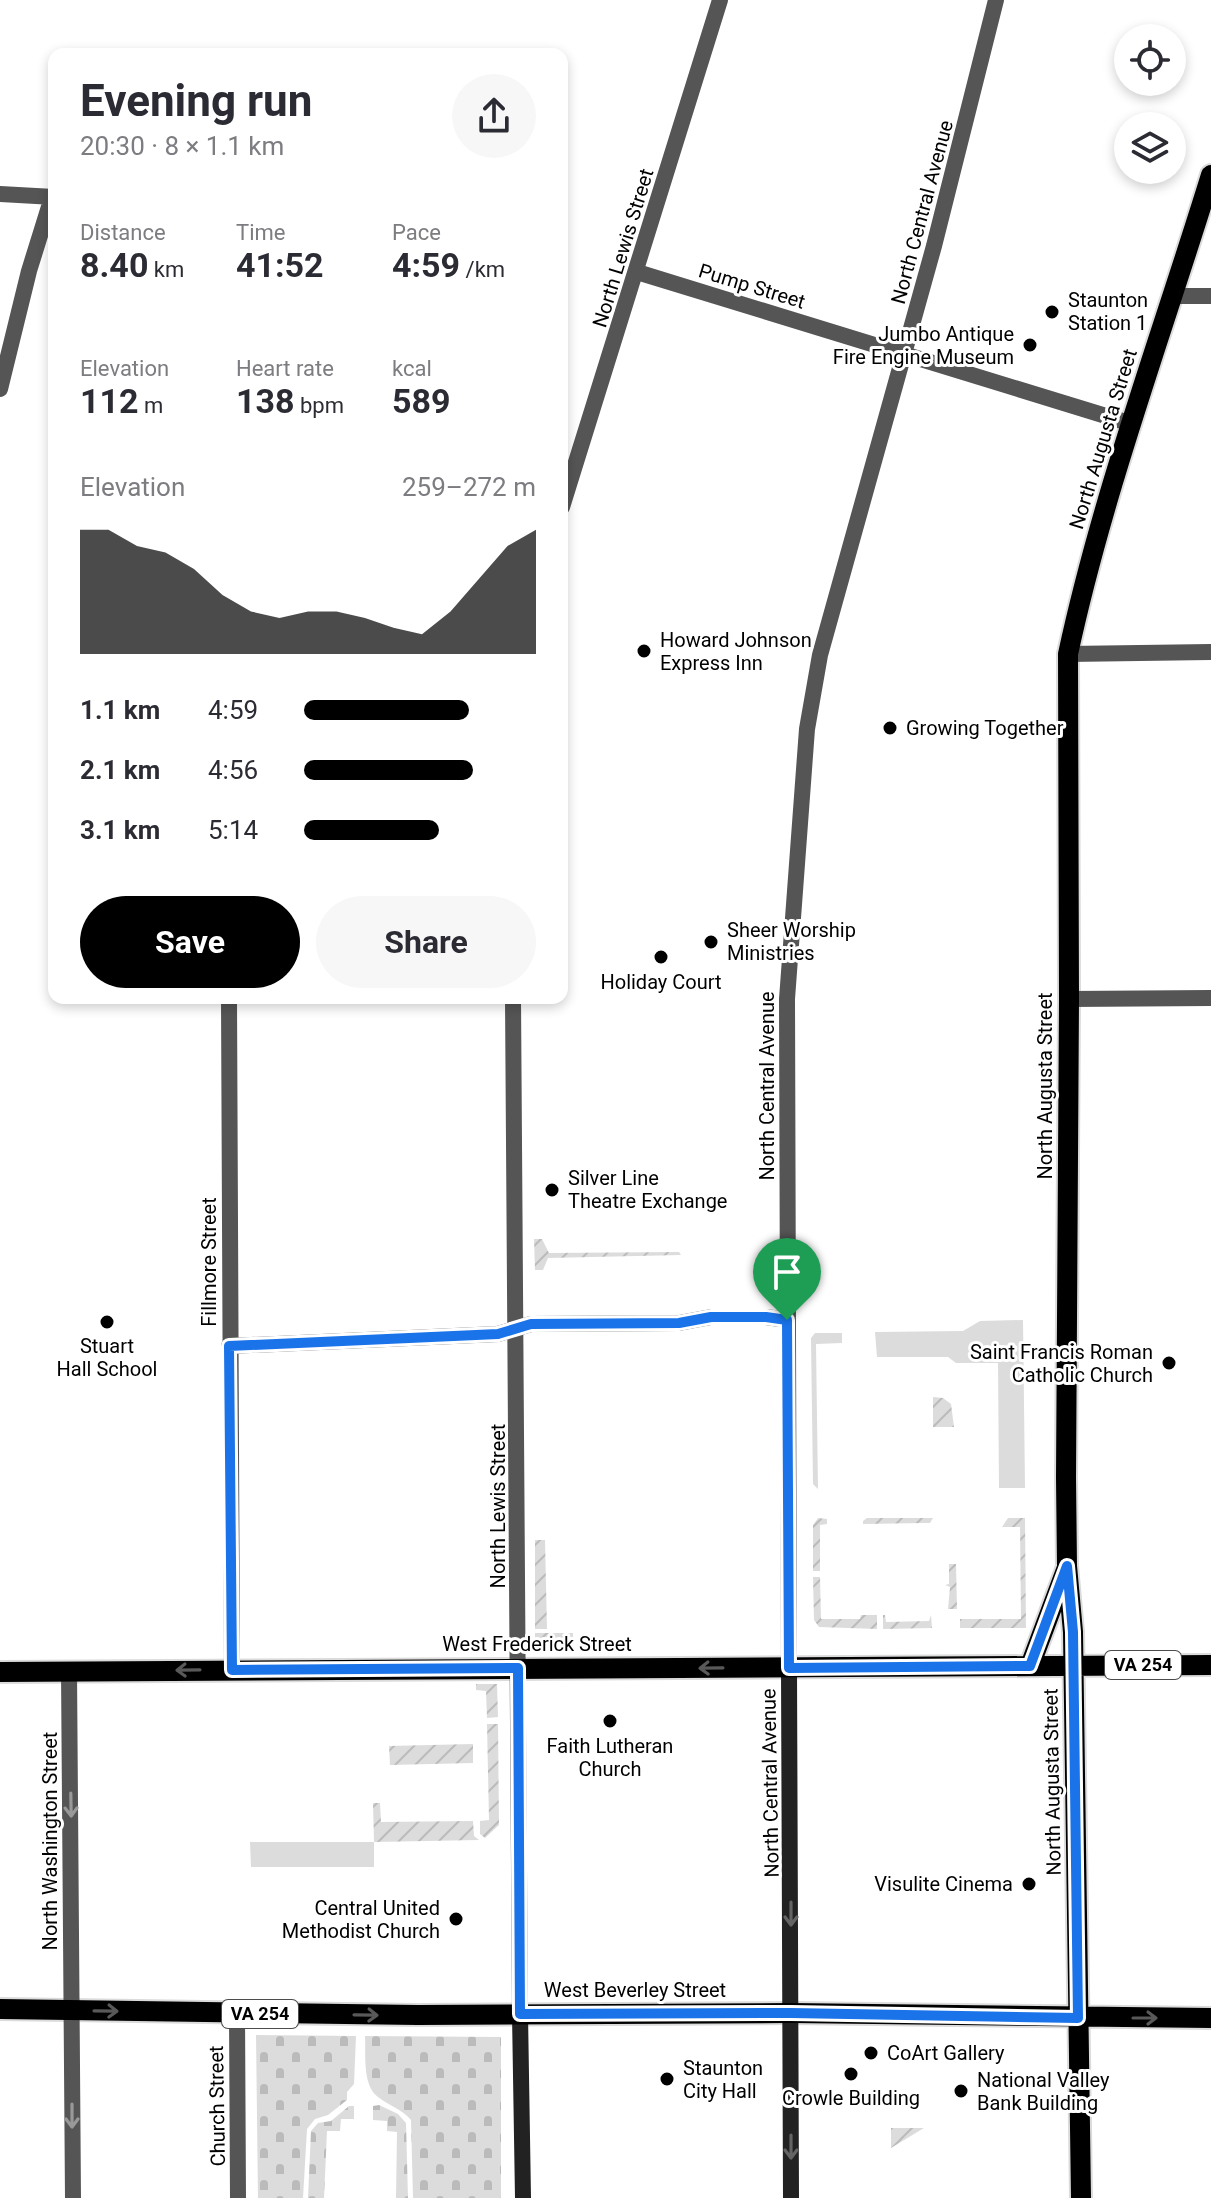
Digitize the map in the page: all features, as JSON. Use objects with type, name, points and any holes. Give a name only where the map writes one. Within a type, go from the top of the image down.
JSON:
[{"type":"main road","name":"North Augusta Street","points":[[1081,2198],[1074,1665],[1067,1566],[1066,1478],[1068,654],[1079,604],[1132,424],[1211,175]]},
{"type":"main road","points":[[1030,1666],[1067,1566]]},
{"type":"main road","name":"West Frederick Street","points":[[0,1672],[1074,1665]]},
{"type":"main road","name":"VA 254","points":[[1074,1665],[1211,1665]]},
{"type":"main road","name":"North Central Avenue","points":[[789,1668],[791,2198]]},
{"type":"main road","name":"West Beverley Street","points":[[0,2009],[237,2014],[791,2013],[1078,2018]]},
{"type":"main road","points":[[520,2014],[523,2198]]},
{"type":"main road","name":"VA 254","points":[[1078,2018],[1211,2018]]},
{"type":"street","name":"North Lewis Street","points":[[568,488],[720,0]]},
{"type":"street","name":"North Central Avenue","points":[[789,1668],[787,999],[807,729],[820,655],[962,144],[996,0]]},
{"type":"street","points":[[0,194],[48,197]]},
{"type":"street","points":[[0,389],[29,271],[48,212]]},
{"type":"street","name":"Pump Street","points":[[637,272],[1132,424]]},
{"type":"street","points":[[1173,296],[1211,296]]},
{"type":"street","points":[[1068,654],[1211,652]]},
{"type":"street","points":[[1069,999],[1211,998]]},
{"type":"street","name":"Fillmore Street","points":[[229,1004],[232,1670]]},
{"type":"street","name":"North Lewis Street","points":[[513,1004],[520,2014]]},
{"type":"street","points":[[229,1346],[498,1334],[531,1324],[679,1323],[711,1317],[787,1320]]},
{"type":"street","name":"North Washington Street","points":[[69,1671],[73,2198]]},
{"type":"street","name":"Church Street","points":[[237,2014],[238,2198]]},
{"type":"green space","points":[[534,1239],[542,1239],[549,1253],[679,1252],[681,1255],[548,1258],[543,1270],[535,1270]]},
{"type":"green space","points":[[1023,1320],[1025,1488],[999,1488],[998,1363],[956,1363],[948,1357],[877,1357],[875,1332],[963,1331],[980,1321]]},
{"type":"green space","points":[[815,1333],[842,1333],[842,1343],[816,1344],[818,1489],[813,1484],[811,1338]]},
{"type":"green space","points":[[933,1397],[943,1398],[951,1404],[954,1427],[933,1427]]},
{"type":"green space","points":[[818,1518],[827,1519],[827,1524],[820,1525],[820,1571],[813,1571],[813,1525]]},
{"type":"green space","points":[[867,1518],[933,1518],[930,1523],[863,1524]]},
{"type":"green space","points":[[1008,1518],[1025,1518],[1026,1628],[960,1628],[960,1619],[1021,1619],[1020,1527],[1002,1527]]},
{"type":"green space","points":[[535,1540],[545,1540],[547,1629],[535,1629]]},
{"type":"green space","points":[[949,1564],[956,1564],[957,1609],[948,1609],[950,1587],[945,1585],[949,1584]]},
{"type":"green space","points":[[813,1577],[820,1577],[821,1619],[860,1619],[861,1615],[877,1615],[877,1629],[819,1627],[814,1620]]},
{"type":"green space","points":[[883,1615],[886,1622],[929,1621],[931,1615],[932,1628],[883,1629]]},
{"type":"green space","points":[[535,1633],[573,1633],[573,1645],[535,1648]]},
{"type":"green space","points":[[476,1684],[497,1684],[498,1717],[487,1718],[486,1691],[476,1690]]},
{"type":"green space","points":[[487,1724],[498,1724],[499,1825],[485,1838],[480,1834],[480,1821],[489,1820]]},
{"type":"green space","points":[[473,1744],[473,1763],[390,1765],[389,1746]]},
{"type":"green space","points":[[373,1803],[380,1803],[381,1822],[473,1821],[474,1836],[479,1840],[374,1842]]},
{"type":"green space","points":[[250,1842],[374,1842],[374,1867],[251,1867]]},
{"type":"green space","points":[[256,2035],[356,2036],[354,2084],[347,2092],[347,2100],[328,2115],[315,2119],[307,2129],[303,2198],[258,2198]]},
{"type":"green space","points":[[365,2036],[501,2037],[501,2198],[413,2198],[411,2120],[378,2097],[369,2085]]},
{"type":"green space","points":[[379,2105],[398,2114],[406,2123],[408,2198],[396,2198],[397,2132],[387,2131],[387,2121],[373,2120],[373,2106]]},
{"type":"green space","points":[[349,2106],[354,2106],[354,2119],[341,2119],[340,2131],[327,2131],[324,2198],[308,2198],[311,2131],[318,2123],[331,2121]]},
{"type":"green space","points":[[891,2128],[924,2128],[891,2148]]},
{"type":"place","name":"Staunton Station 1","points":[[1052,312]]},
{"type":"place","name":"Jumbo Antique Fire Engine Museum","points":[[1030,345]]},
{"type":"place","name":"Howard Johnson Express Inn","points":[[644,651]]},
{"type":"place","name":"Growing Together","points":[[890,728]]},
{"type":"place","name":"Sheer Worship Ministries","points":[[711,942]]},
{"type":"place","name":"Holiday Court","points":[[661,957]]},
{"type":"place","name":"Silver Line Theatre Exchange","points":[[552,1190]]},
{"type":"place","name":"Stuart Hall School","points":[[107,1322]]},
{"type":"place","name":"Saint Francis Roman Catholic Church","points":[[1169,1363]]},
{"type":"place","name":"Faith Lutheran Church","points":[[610,1721]]},
{"type":"place","name":"Visulite Cinema","points":[[1029,1884]]},
{"type":"place","name":"Central United Methodist Church","points":[[456,1919]]},
{"type":"place","name":"CoArt Gallery","points":[[871,2053]]},
{"type":"place","name":"Crowle Building","points":[[851,2074]]},
{"type":"place","name":"Staunton City Hall","points":[[667,2079]]},
{"type":"place","name":"National Valley Bank Building","points":[[961,2091]]},
{"type":"route","points":[[711,1317],[787,1320],[789,1668],[1030,1666],[1067,1566],[1073,1632],[1078,2018],[791,2013],[520,2014],[518,1668],[232,1670],[229,1346],[498,1334],[531,1324],[679,1323],[711,1317]]}]
